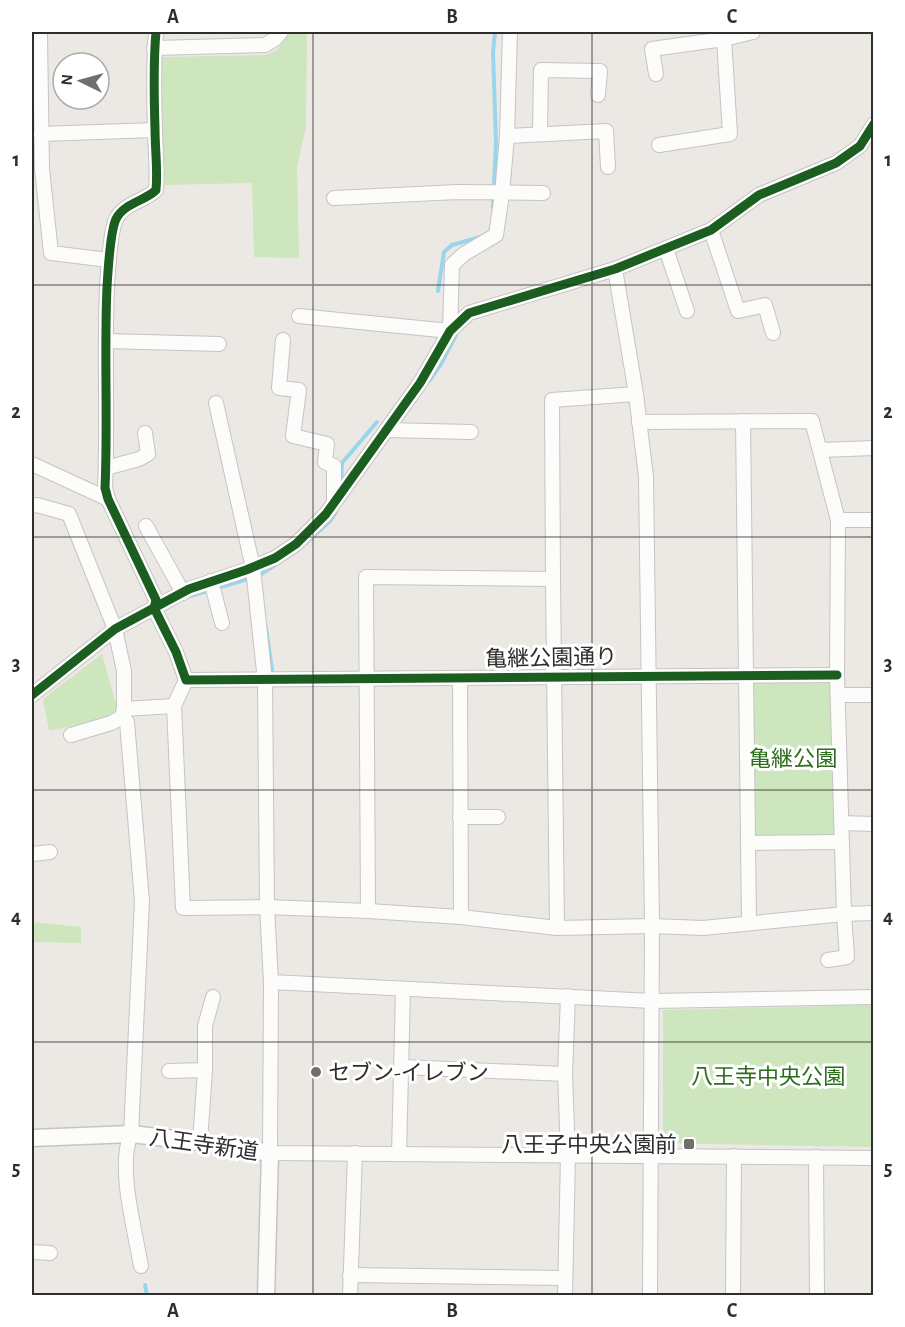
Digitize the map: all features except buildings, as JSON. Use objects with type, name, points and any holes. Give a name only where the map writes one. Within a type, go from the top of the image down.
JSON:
[{"type":"street","points":[[40,32],[36,67],[42,169],[51,253],[109,260]]},
{"type":"street","points":[[156,32],[154,48],[158,171],[156,190],[149,197],[126,207],[116,219],[109,260],[105,488],[108,499],[156,600],[154,608],[172,642],[186,680],[174,706],[183,908],[267,907],[368,911],[461,917],[557,928],[652,926],[703,928],[844,914],[873,914]]},
{"type":"street","points":[[154,48],[265,45],[281,32]]},
{"type":"street","points":[[450,331],[452,265],[464,254],[496,235],[507,136],[510,32]]},
{"type":"street","points":[[656,74],[652,49],[724,35],[753,32]]},
{"type":"street","points":[[659,145],[730,134],[724,35]]},
{"type":"street","points":[[540,134],[541,70],[600,71],[598,95]]},
{"type":"street","points":[[32,695],[115,629],[189,589],[253,568],[275,558],[296,544],[320,521],[420,383],[450,331],[469,313],[615,269],[711,230],[759,195],[836,163],[860,146],[873,124]]},
{"type":"street","points":[[41,134],[155,130]]},
{"type":"street","points":[[507,136],[606,131],[608,167]]},
{"type":"street","points":[[334,198],[458,192],[543,193]]},
{"type":"street","points":[[711,230],[738,311],[765,305],[773,333]]},
{"type":"street","points":[[666,249],[687,311]]},
{"type":"street","points":[[615,269],[636,394],[646,477],[652,926],[650,1296]]},
{"type":"street","points":[[299,316],[450,331]]},
{"type":"street","points":[[283,340],[279,388],[298,390],[293,436],[327,444],[325,462],[334,466],[334,501]]},
{"type":"street","points":[[106,341],[219,344]]},
{"type":"street","points":[[557,928],[552,400],[636,394]]},
{"type":"street","points":[[216,403],[253,568],[265,681],[267,907],[271,982],[270,1153],[873,1158]]},
{"type":"street","points":[[743,421],[749,924]]},
{"type":"street","points":[[639,422],[812,421],[838,520],[837,675],[844,914],[848,957],[828,960]]},
{"type":"street","points":[[386,430],[471,432]]},
{"type":"street","points":[[106,468],[139,459],[148,454],[145,433]]},
{"type":"street","points":[[821,450],[873,448]]},
{"type":"street","points":[[32,464],[108,499]]},
{"type":"street","points":[[32,506],[37,505],[69,514],[115,629],[124,671],[123,713],[127,722],[142,901],[131,1134],[127,1144],[127,1192],[141,1266]]},
{"type":"street","points":[[838,520],[873,520]]},
{"type":"street","points":[[146,526],[183,593]]},
{"type":"street","points":[[368,911],[366,577],[553,579]]},
{"type":"street","points":[[211,581],[222,623]]},
{"type":"street","name":"亀継公園通り","points":[[186,680],[837,675]]},
{"type":"street","points":[[459,678],[461,917]]},
{"type":"street","points":[[838,695],[873,695]]},
{"type":"street","points":[[71,735],[111,723],[123,713],[174,706]]},
{"type":"street","points":[[460,817],[498,817]]},
{"type":"street","points":[[841,823],[873,824]]},
{"type":"street","points":[[748,843],[842,842]]},
{"type":"street","points":[[32,854],[50,852]]},
{"type":"street","points":[[271,982],[652,1001],[873,997]]},
{"type":"street","points":[[399,1154],[403,990]]},
{"type":"street","points":[[565,1296],[567,1155],[565,1074],[568,996]]},
{"type":"street","points":[[200,1142],[206,1026],[213,997]]},
{"type":"street","points":[[402,1067],[565,1074]]},
{"type":"street","points":[[168,1071],[205,1070]]},
{"type":"street","name":"八王寺新道","points":[[32,1138],[131,1134],[270,1153],[266,1296]]},
{"type":"street","points":[[350,1296],[355,1153]]},
{"type":"street","points":[[733,1296],[734,1156]]},
{"type":"street","points":[[816,1157],[817,1296]]},
{"type":"street","points":[[32,1252],[50,1253]]},
{"type":"street","points":[[350,1275],[565,1278]]},
{"type":"green space","points":[[290,32],[307,32],[306,128],[297,166],[299,258],[254,257],[252,183],[164,185],[161,57],[265,55],[277,50]]},
{"type":"green space","points":[[102,654],[117,708],[112,717],[49,731],[43,699]]},
{"type":"green space","name":"亀継公園","points":[[750,679],[833,679],[837,838],[752,837]]},
{"type":"green space","points":[[32,922],[81,927],[81,943],[32,942]]},
{"type":"green space","name":"八王寺中央公園","points":[[873,1005],[873,1147],[663,1143],[663,1010]]},
{"type":"waterway","points":[[493,208],[496,142],[493,52],[495,32]]},
{"type":"waterway","points":[[438,291],[444,252],[452,245],[484,236]]},
{"type":"waterway","points":[[429,381],[456,335]]},
{"type":"waterway","points":[[341,484],[342,463],[377,422]]},
{"type":"waterway","points":[[306,543],[331,520],[336,512]]},
{"type":"waterway","points":[[190,596],[258,576],[275,565]]},
{"type":"waterway","points":[[266,628],[273,677]]},
{"type":"waterway","points":[[145,1285],[147,1296]]},
{"type":"cycle path","points":[[156,32],[154,56],[156,190],[124,209],[116,219],[112,233],[106,312],[105,488],[108,499],[156,600],[154,608],[176,652],[186,680],[837,675]]},
{"type":"cycle path","points":[[32,695],[115,629],[189,589],[275,558],[296,544],[326,514],[420,383],[450,331],[469,313],[615,269],[711,230],[759,195],[836,163],[860,146],[874,124]]},
{"type":"place","name":"セブン-イレブン","points":[[316,1072]]},
{"type":"place","name":"八王子中央公園前","points":[[689,1144]]}]
